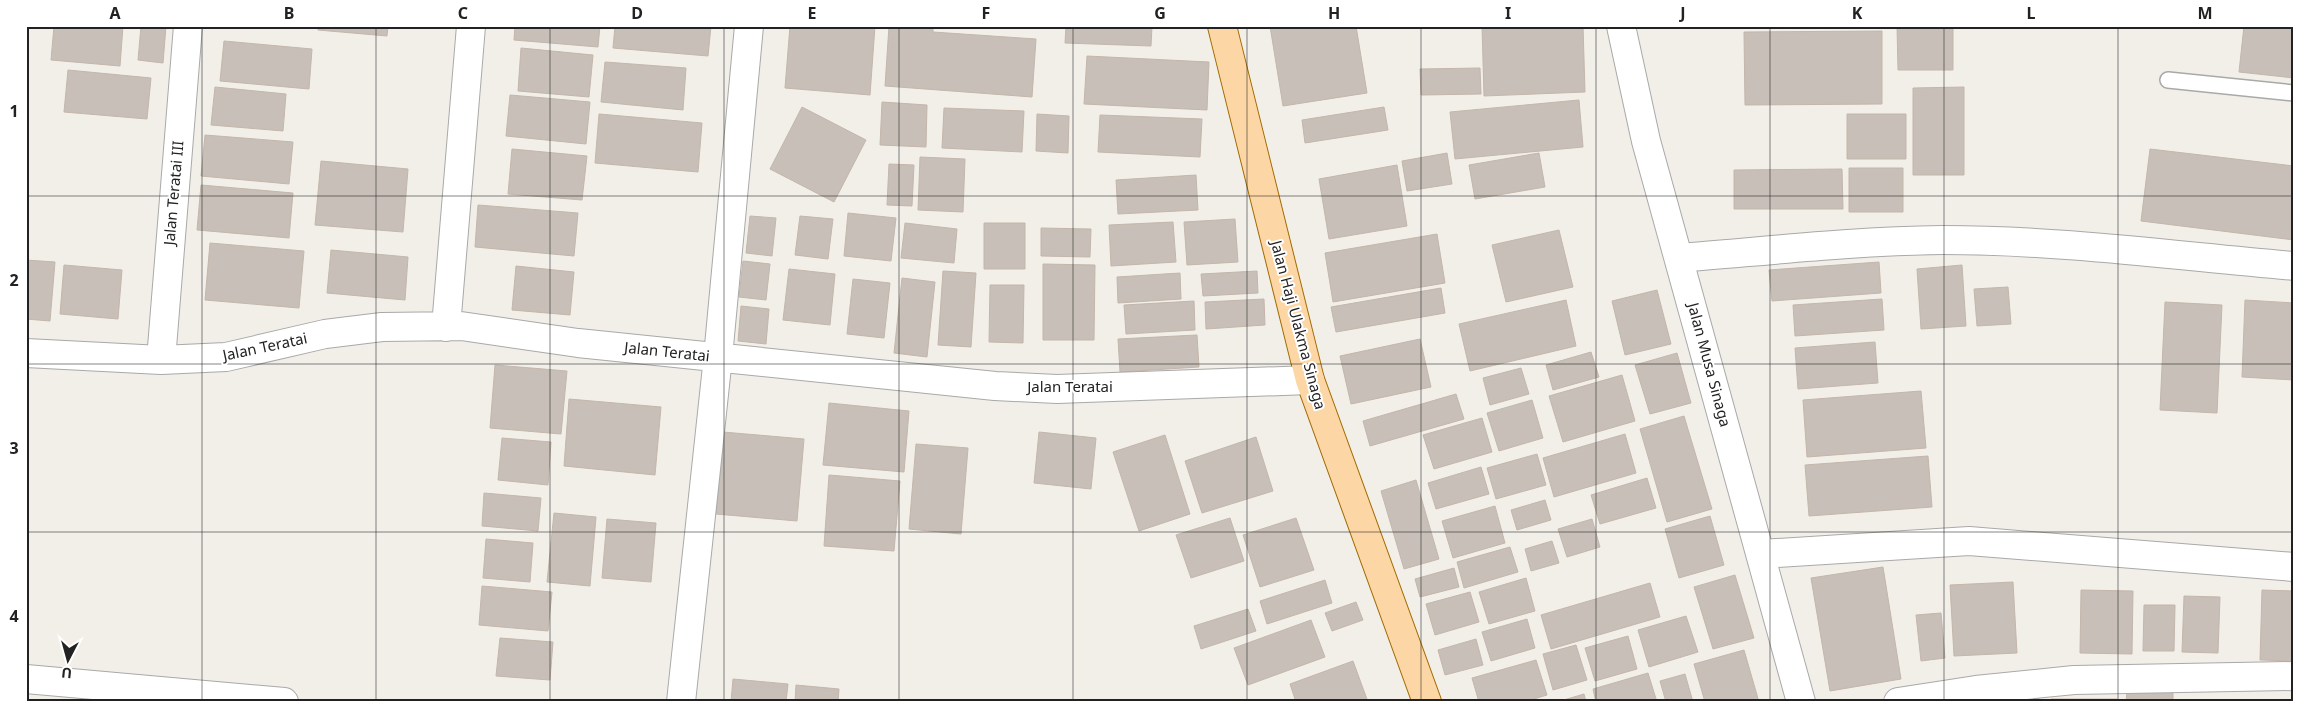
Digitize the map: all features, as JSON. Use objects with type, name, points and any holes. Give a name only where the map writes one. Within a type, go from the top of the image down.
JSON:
[{"type":"main road","name":"Jalan Haji Ulakma Sinaga","points":[[1222,26],[1310,380],[1427,702]]},
{"type":"street","name":"Jalan Teratai III","points":[[161,360],[188,26]]},
{"type":"street","points":[[446,326],[471,26]]},
{"type":"street","points":[[681,702],[718,357],[749,26]]},
{"type":"street","name":"Jalan Musa Sinaga","points":[[1621,26],[1646,141],[1801,702]]},
{"type":"street","points":[[1679,258],[1943,240],[2027,243],[2294,266]]},
{"type":"street","name":"Jalan Teratai","points":[[26,353],[161,360],[226,357],[325,334],[382,327],[461,326],[578,343],[995,386],[1057,389],[1310,380]]},
{"type":"street","points":[[1761,554],[1969,542],[2294,567]]},
{"type":"street","points":[[1898,702],[1976,690],[2074,680],[2294,676]]},
{"type":"street","points":[[26,679],[284,702]]},
{"type":"lane","points":[[2168,80],[2294,93]]},
{"type":"building","points":[[54,26],[123,26],[120,66],[51,60]]},
{"type":"building","points":[[141,26],[166,26],[163,63],[138,60]]},
{"type":"building","points":[[318,26],[388,26],[387,36],[318,30]]},
{"type":"building","points":[[515,26],[600,26],[598,47],[514,40]]},
{"type":"building","points":[[615,26],[711,26],[708,56],[613,48]]},
{"type":"building","points":[[790,26],[875,26],[870,95],[785,88]]},
{"type":"building","points":[[889,26],[933,26],[933,32],[1036,39],[1032,97],[885,86]]},
{"type":"building","points":[[1066,26],[1152,26],[1151,46],[1065,43]]},
{"type":"building","points":[[1270,26],[1356,26],[1367,93],[1283,106]]},
{"type":"building","points":[[1482,26],[1583,26],[1585,92],[1484,96]]},
{"type":"building","points":[[1897,26],[1953,26],[1953,70],[1898,70]]},
{"type":"building","points":[[2244,26],[2294,26],[2294,78],[2239,72]]},
{"type":"building","points":[[1882,31],[1882,104],[1745,105],[1744,32]]},
{"type":"building","points":[[224,41],[312,49],[309,89],[220,81]]},
{"type":"building","points":[[521,48],[593,55],[589,97],[518,91]]},
{"type":"building","points":[[1087,56],[1209,62],[1207,110],[1084,104]]},
{"type":"building","points":[[605,62],[686,68],[683,110],[601,102]]},
{"type":"building","points":[[1480,68],[1481,94],[1421,95],[1420,69]]},
{"type":"building","points":[[68,70],[151,78],[147,119],[64,112]]},
{"type":"building","points":[[215,87],[286,94],[283,131],[211,125]]},
{"type":"building","points":[[1964,87],[1964,175],[1913,175],[1913,88]]},
{"type":"building","points":[[510,95],[590,102],[586,144],[506,136]]},
{"type":"building","points":[[1579,100],[1583,147],[1455,159],[1450,112]]},
{"type":"building","points":[[882,102],[927,105],[926,147],[880,145]]},
{"type":"building","points":[[802,107],[866,140],[834,202],[770,169]]},
{"type":"building","points":[[1384,107],[1388,130],[1305,143],[1302,120]]},
{"type":"building","points":[[944,108],[1024,111],[1022,152],[942,148]]},
{"type":"building","points":[[599,114],[702,123],[698,172],[595,163]]},
{"type":"building","points":[[1037,114],[1069,116],[1068,153],[1036,151]]},
{"type":"building","points":[[1847,114],[1906,114],[1906,159],[1847,159]]},
{"type":"building","points":[[1100,115],[1202,119],[1200,157],[1098,152]]},
{"type":"building","points":[[205,135],[293,142],[289,184],[201,176]]},
{"type":"building","points":[[512,149],[587,156],[582,200],[508,194]]},
{"type":"building","points":[[2150,149],[2294,166],[2294,240],[2141,221]]},
{"type":"building","points":[[1447,153],[1452,184],[1407,191],[1402,161]]},
{"type":"building","points":[[1539,153],[1545,187],[1475,199],[1469,165]]},
{"type":"building","points":[[920,157],[965,159],[963,212],[918,210]]},
{"type":"building","points":[[321,161],[408,169],[403,232],[315,225]]},
{"type":"building","points":[[889,164],[914,165],[912,206],[887,205]]},
{"type":"building","points":[[1397,165],[1407,226],[1329,239],[1319,179]]},
{"type":"building","points":[[1849,168],[1903,168],[1903,212],[1849,212]]},
{"type":"building","points":[[1842,169],[1843,209],[1734,209],[1734,170]]},
{"type":"building","points":[[1196,175],[1198,210],[1118,214],[1116,180]]},
{"type":"building","points":[[201,185],[293,193],[289,238],[197,230]]},
{"type":"building","points":[[478,205],[578,213],[574,256],[475,247]]},
{"type":"building","points":[[848,213],[896,218],[891,261],[844,256]]},
{"type":"building","points":[[750,216],[776,218],[772,256],[746,253]]},
{"type":"building","points":[[800,216],[833,219],[828,259],[795,255]]},
{"type":"building","points":[[1235,219],[1238,262],[1187,265],[1184,222]]},
{"type":"building","points":[[1173,222],[1176,262],[1111,266],[1109,225]]},
{"type":"building","points":[[905,223],[957,229],[954,263],[901,258]]},
{"type":"building","points":[[984,223],[1025,223],[1025,269],[984,269]]},
{"type":"building","points":[[1041,228],[1091,229],[1090,257],[1041,256]]},
{"type":"building","points":[[1559,230],[1573,287],[1506,302],[1492,245]]},
{"type":"building","points":[[1437,234],[1445,283],[1333,302],[1325,253]]},
{"type":"building","points":[[210,243],[304,251],[299,308],[205,300]]},
{"type":"building","points":[[331,250],[408,257],[405,300],[327,293]]},
{"type":"building","points":[[26,260],[55,262],[50,321],[26,319]]},
{"type":"building","points":[[743,261],[770,264],[766,300],[739,297]]},
{"type":"building","points":[[1879,262],[1881,293],[1772,301],[1769,270]]},
{"type":"building","points":[[1043,264],[1095,265],[1094,340],[1043,340]]},
{"type":"building","points":[[64,265],[122,270],[118,319],[60,314]]},
{"type":"building","points":[[1962,265],[1966,326],[1921,329],[1917,269]]},
{"type":"building","points":[[516,266],[574,272],[570,315],[512,310]]},
{"type":"building","points":[[789,269],[835,274],[830,325],[783,320]]},
{"type":"building","points":[[943,271],[976,273],[971,347],[938,345]]},
{"type":"building","points":[[1257,271],[1258,293],[1203,296],[1201,274]]},
{"type":"building","points":[[1180,273],[1181,299],[1118,303],[1117,277]]},
{"type":"building","points":[[902,278],[935,282],[927,357],[894,353]]},
{"type":"building","points":[[853,279],[890,283],[884,338],[847,334]]},
{"type":"building","points":[[990,285],[1024,285],[1023,343],[989,342]]},
{"type":"building","points":[[2008,287],[2011,324],[1977,326],[1974,289]]},
{"type":"building","points":[[1441,288],[1445,313],[1336,332],[1331,307]]},
{"type":"building","points":[[1657,290],[1671,344],[1625,355],[1612,301]]},
{"type":"building","points":[[1264,299],[1265,325],[1206,329],[1205,302]]},
{"type":"building","points":[[1882,299],[1884,330],[1795,336],[1793,305]]},
{"type":"building","points":[[1566,300],[1576,346],[1470,371],[1459,324]]},
{"type":"building","points":[[2245,300],[2294,303],[2294,380],[2242,377]]},
{"type":"building","points":[[1194,301],[1195,330],[1126,334],[1124,305]]},
{"type":"building","points":[[2165,302],[2222,305],[2217,413],[2160,410]]},
{"type":"building","points":[[741,306],[769,309],[766,344],[738,341]]},
{"type":"building","points":[[1197,335],[1199,367],[1120,372],[1118,339]]},
{"type":"building","points":[[1420,339],[1431,387],[1351,404],[1340,356]]},
{"type":"building","points":[[1875,342],[1878,383],[1798,389],[1795,348]]},
{"type":"building","points":[[1591,352],[1599,377],[1553,390],[1546,365]]},
{"type":"building","points":[[1677,353],[1691,403],[1650,414],[1635,365]]},
{"type":"building","points":[[495,365],[567,371],[561,434],[490,428]]},
{"type":"building","points":[[1521,368],[1529,394],[1490,405],[1483,378]]},
{"type":"building","points":[[1622,375],[1635,421],[1563,442],[1549,396]]},
{"type":"building","points":[[1921,391],[1926,448],[1807,457],[1803,400]]},
{"type":"building","points":[[1456,394],[1464,419],[1370,446],[1363,421]]},
{"type":"building","points":[[569,399],[661,407],[655,475],[564,466]]},
{"type":"building","points":[[1532,400],[1543,438],[1499,451],[1487,413]]},
{"type":"building","points":[[829,403],[909,411],[904,472],[823,465]]},
{"type":"building","points":[[1684,416],[1712,509],[1667,522],[1640,429]]},
{"type":"building","points":[[1482,418],[1492,452],[1434,469],[1423,435]]},
{"type":"building","points":[[723,432],[804,439],[797,521],[716,514]]},
{"type":"building","points":[[1039,432],[1096,438],[1091,489],[1034,483]]},
{"type":"building","points":[[1625,434],[1636,473],[1554,497],[1543,458]]},
{"type":"building","points":[[1165,435],[1190,514],[1139,531],[1113,452]]},
{"type":"building","points":[[1256,437],[1273,491],[1202,513],[1185,461]]},
{"type":"building","points":[[502,438],[551,442],[548,485],[498,480]]},
{"type":"building","points":[[916,444],[968,448],[961,534],[909,529]]},
{"type":"building","points":[[1537,454],[1546,485],[1496,499],[1487,468]]},
{"type":"building","points":[[1928,456],[1932,507],[1809,516],[1805,465]]},
{"type":"building","points":[[1481,467],[1489,494],[1436,509],[1428,483]]},
{"type":"building","points":[[829,475],[900,481],[894,551],[824,546]]},
{"type":"building","points":[[1647,478],[1656,508],[1600,524],[1591,495]]},
{"type":"building","points":[[1416,480],[1439,559],[1404,569],[1381,491]]},
{"type":"building","points":[[484,493],[541,498],[538,531],[482,526]]},
{"type":"building","points":[[1545,500],[1551,520],[1517,530],[1511,510]]},
{"type":"building","points":[[1495,506],[1505,543],[1453,558],[1442,521]]},
{"type":"building","points":[[554,513],[596,517],[590,586],[547,582]]},
{"type":"building","points":[[1710,516],[1724,565],[1679,578],[1665,529]]},
{"type":"building","points":[[1230,518],[1244,561],[1191,578],[1176,535]]},
{"type":"building","points":[[1296,518],[1314,570],[1260,587],[1243,535]]},
{"type":"building","points":[[607,519],[656,523],[651,582],[602,578]]},
{"type":"building","points":[[1592,519],[1600,547],[1567,557],[1558,529]]},
{"type":"building","points":[[486,539],[533,543],[530,582],[483,578]]},
{"type":"building","points":[[1552,541],[1559,563],[1531,571],[1525,549]]},
{"type":"building","points":[[1510,547],[1518,572],[1464,588],[1457,562]]},
{"type":"building","points":[[1883,567],[1901,679],[1830,691],[1811,578]]},
{"type":"building","points":[[1454,568],[1459,587],[1420,597],[1415,579]]},
{"type":"building","points":[[1735,575],[1754,638],[1713,649],[1694,587]]},
{"type":"building","points":[[1526,578],[1535,611],[1489,624],[1479,592]]},
{"type":"building","points":[[1325,580],[1332,603],[1267,624],[1260,601]]},
{"type":"building","points":[[2013,582],[2017,653],[1954,656],[1950,585]]},
{"type":"building","points":[[1650,583],[1660,617],[1551,649],[1541,615]]},
{"type":"building","points":[[482,586],[552,592],[548,631],[479,625]]},
{"type":"building","points":[[2081,590],[2133,591],[2132,654],[2080,653]]},
{"type":"building","points":[[2262,590],[2294,591],[2294,661],[2260,660]]},
{"type":"building","points":[[1470,592],[1479,622],[1435,635],[1426,604]]},
{"type":"building","points":[[2184,596],[2220,597],[2218,653],[2182,652]]},
{"type":"building","points":[[1356,602],[1363,620],[1332,631],[1325,613]]},
{"type":"building","points":[[2144,605],[2175,605],[2174,651],[2143,651]]},
{"type":"building","points":[[1248,609],[1256,631],[1201,649],[1194,626]]},
{"type":"building","points":[[1941,613],[1945,658],[1921,661],[1916,615]]},
{"type":"building","points":[[1686,616],[1698,652],[1649,667],[1638,630]]},
{"type":"building","points":[[1527,619],[1535,648],[1491,661],[1482,632]]},
{"type":"building","points":[[1311,620],[1325,657],[1248,685],[1234,648]]},
{"type":"building","points":[[1628,636],[1637,669],[1595,681],[1585,648]]},
{"type":"building","points":[[500,638],[553,642],[550,680],[496,676]]},
{"type":"building","points":[[1476,639],[1483,665],[1445,675],[1438,650]]},
{"type":"building","points":[[1576,645],[1587,680],[1553,690],[1543,654]]},
{"type":"building","points":[[1744,650],[1759,702],[1705,702],[1694,664]]},
{"type":"building","points":[[1536,660],[1547,695],[1524,702],[1479,702],[1472,678]]},
{"type":"building","points":[[1353,661],[1368,702],[1296,702],[1290,684]]},
{"type":"building","points":[[1648,673],[1657,702],[1596,702],[1593,689]]},
{"type":"building","points":[[1685,674],[1693,702],[1666,702],[1660,681]]},
{"type":"building","points":[[733,679],[788,684],[786,702],[731,702]]},
{"type":"building","points":[[796,685],[839,689],[838,702],[795,702]]},
{"type":"building","points":[[2127,691],[2173,692],[2173,702],[2126,702]]},
{"type":"building","points":[[1584,694],[1586,702],[1557,702]]},
{"type":"building","points":[[2039,697],[2039,702],[1979,702]]},
{"type":"building","points":[[2051,699],[2117,699],[2117,702],[2051,702]]}]
